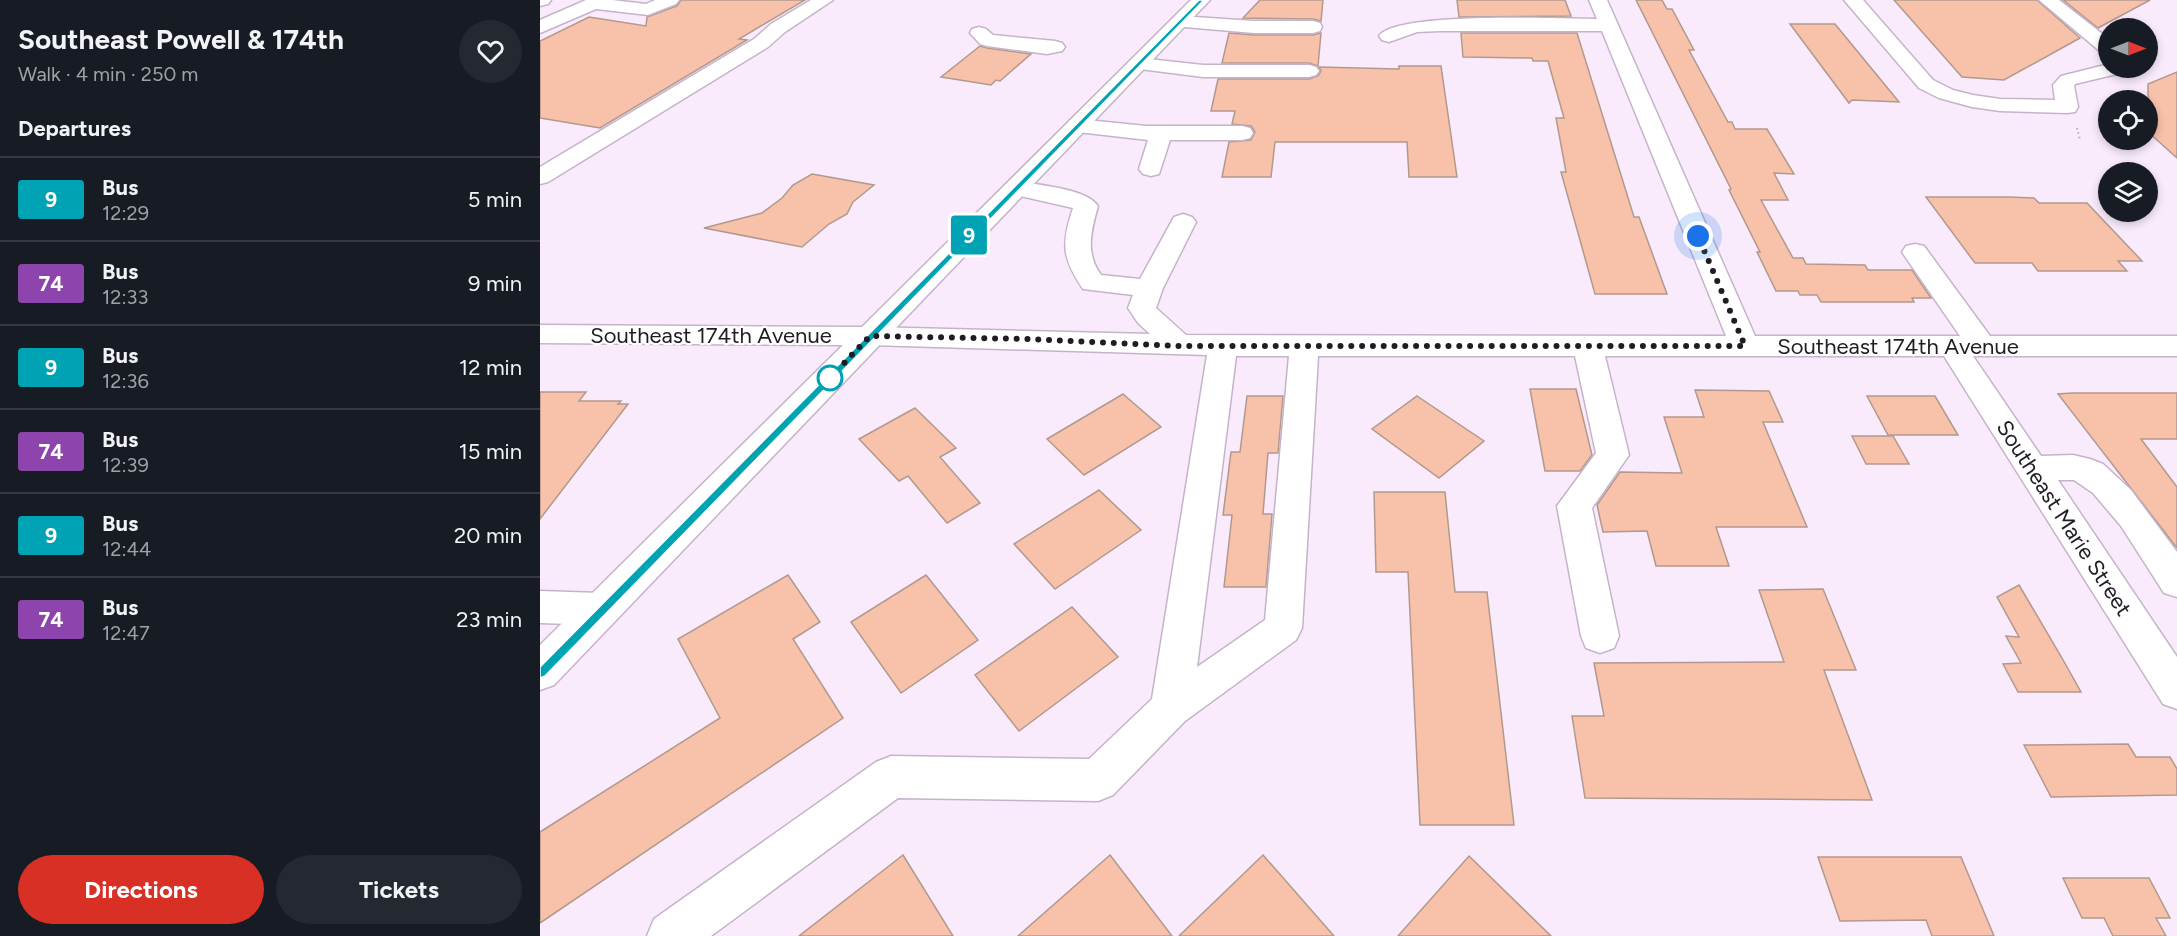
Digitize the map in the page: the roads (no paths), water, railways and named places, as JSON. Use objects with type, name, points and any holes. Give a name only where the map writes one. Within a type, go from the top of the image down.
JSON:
[{"type":"street","points":[[540,27],[597,1],[648,10],[670,0]]},
{"type":"street","points":[[540,177],[761,44],[778,28],[824,0]]},
{"type":"street","points":[[540,672],[1201,0]]},
{"type":"street","points":[[1598,0],[1745,346]]},
{"type":"street","points":[[1853,0],[1926,84],[1972,101],[2000,105],[2067,106],[2063,85],[2068,80],[2098,72]]},
{"type":"street","points":[[2048,0],[2098,41]]},
{"type":"street","points":[[1180,21],[1254,27],[1313,27]]},
{"type":"street","points":[[1389,36],[1415,27],[1440,25],[1609,25]]},
{"type":"street","points":[[979,33],[987,40],[1055,47]]},
{"type":"street","points":[[1139,64],[1203,71],[1309,71]]},
{"type":"street","points":[[1077,126],[1161,134],[1242,133]]},
{"type":"street","points":[[1151,169],[1161,134]]},
{"type":"street","points":[[1015,188],[1077,200],[1086,206],[1076,240],[1082,268],[1094,283],[1149,288]]},
{"type":"street","points":[[1180,346],[1148,317],[1142,308],[1149,288],[1183,222]]},
{"type":"street","name":"Southeast Marie Street","points":[[1915,252],[2032,469],[2177,691]]},
{"type":"street","name":"Southeast 174th Avenue","points":[[540,334],[870,336],[1026,339],[1180,346],[2177,346]]},
{"type":"street","points":[[1171,708],[1222,346]]},
{"type":"street","points":[[670,936],[891,777],[1098,780],[1171,708],[1283,628],[1304,346]]},
{"type":"street","points":[[1588,346],[1613,455],[1574,506],[1600,636]]},
{"type":"street","points":[[2032,469],[2079,468],[2095,474],[2115,493],[2177,582]]},
{"type":"street","points":[[540,607],[600,609]]}]
